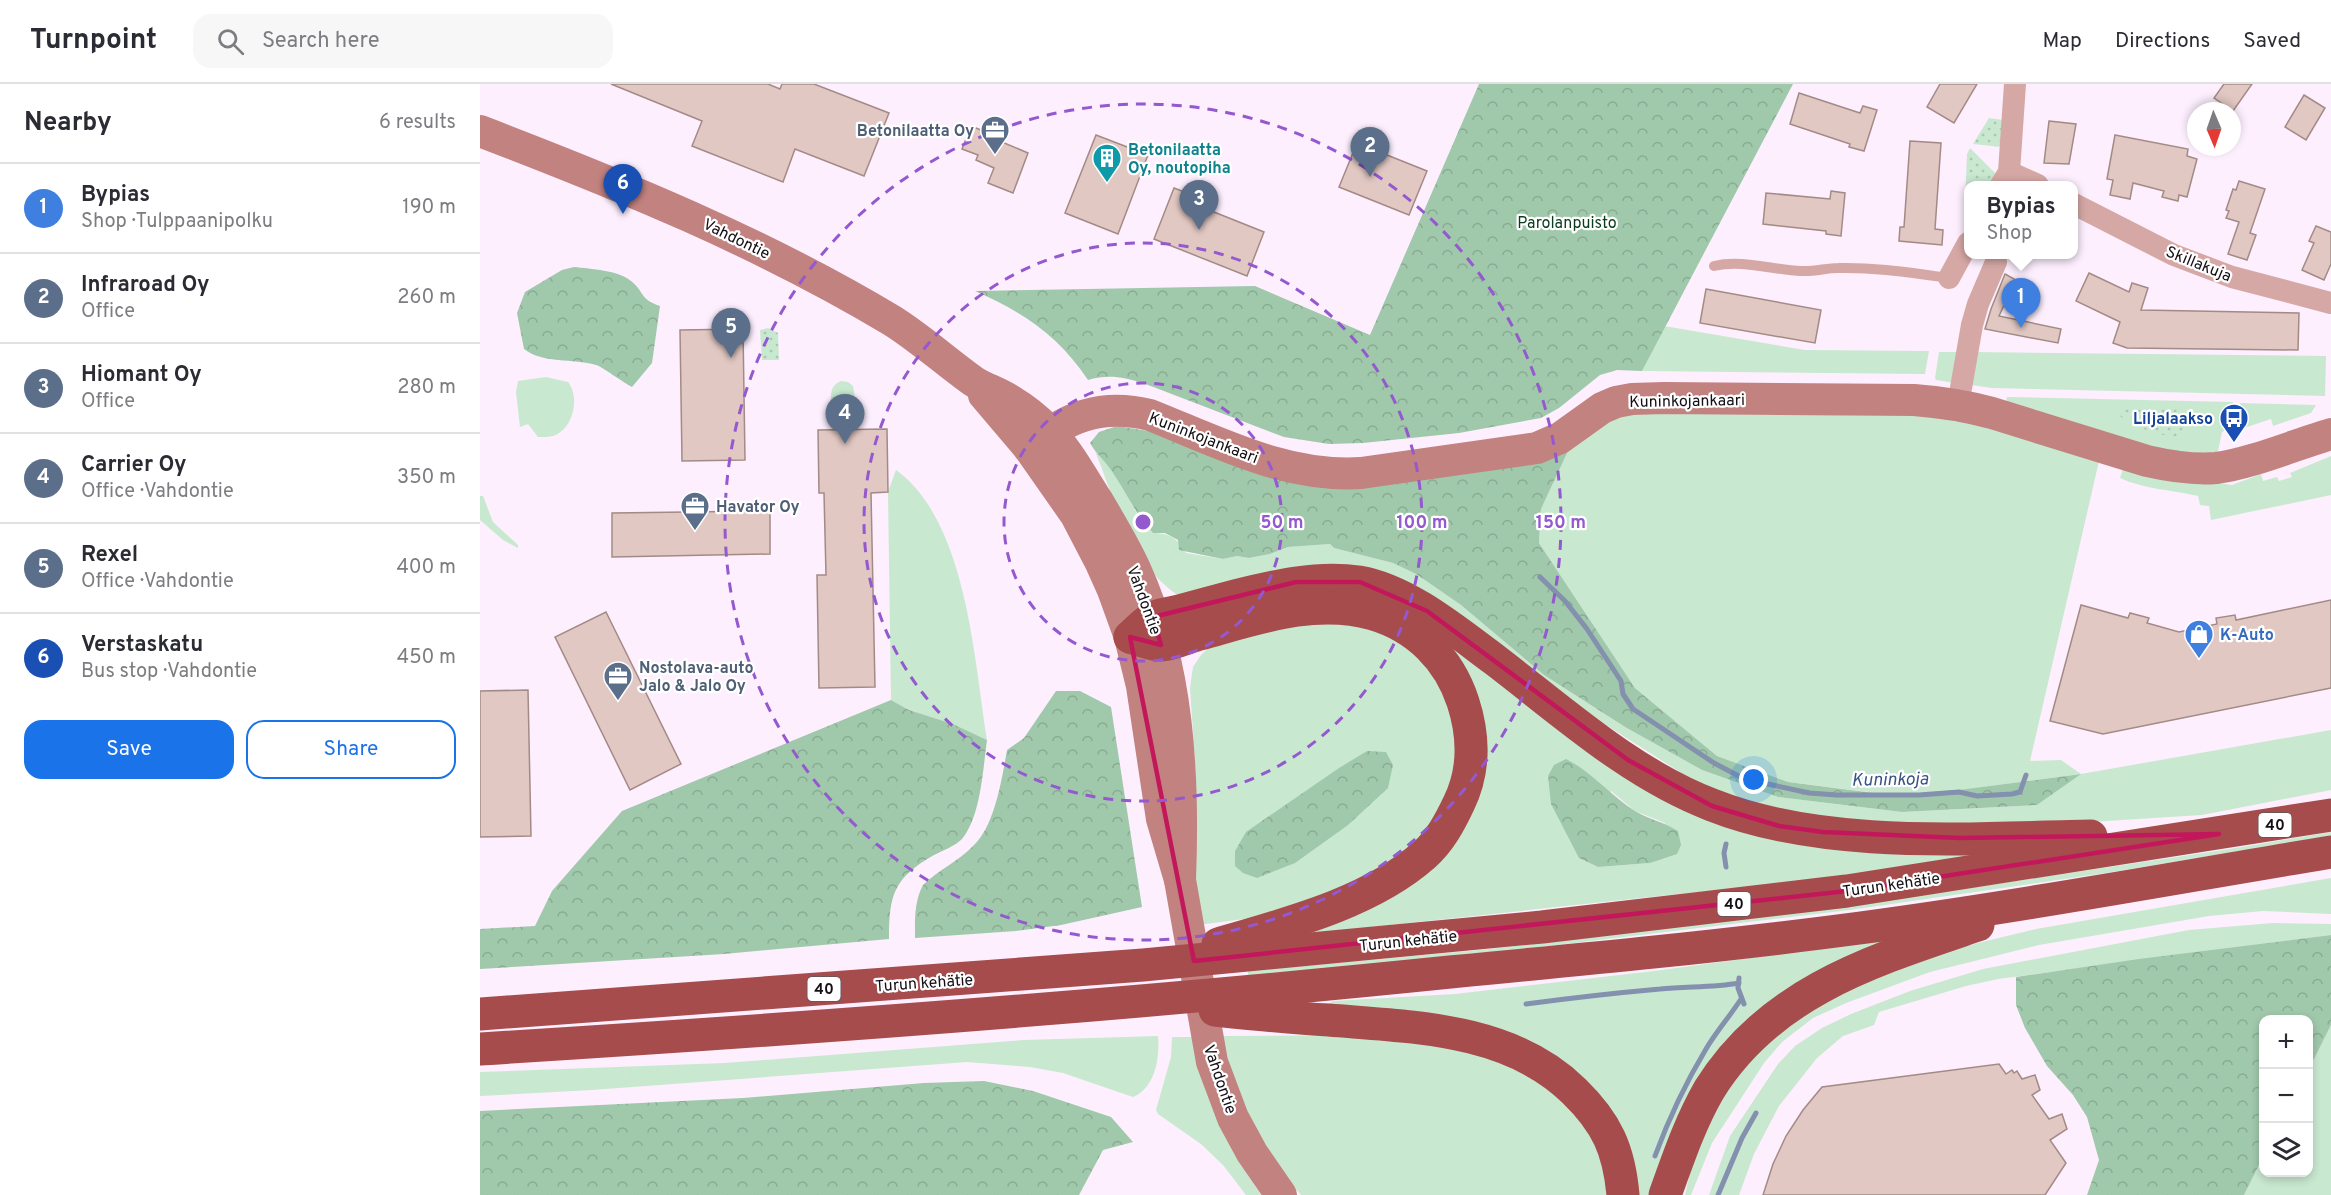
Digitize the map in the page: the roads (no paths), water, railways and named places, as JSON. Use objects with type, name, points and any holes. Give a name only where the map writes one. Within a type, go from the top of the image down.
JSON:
[{"type":"highway","points":[[1148,633],[1296,582],[1360,582],[1386,591],[1427,611],[1580,725],[1637,765],[1683,792],[1713,806],[1779,826],[1823,832],[1918,838],[2219,834]]},
{"type":"highway","points":[[1148,633],[1296,610],[1330,607],[1352,609],[1375,615],[1412,632],[1428,644],[1458,685],[1465,707],[1471,732],[1472,750],[1463,794],[1446,829],[1425,855],[1395,877],[1365,893],[1287,924],[1247,946]]},
{"type":"highway","name":"Turun kehätie","points":[[480,1014],[1128,966],[1247,946],[1542,927],[1847,891],[2331,815]]},
{"type":"highway","name":"40","points":[[480,1049],[634,1040],[1124,1003],[1249,1003],[1546,963],[1859,928],[2059,898],[2331,852]]},
{"type":"highway","points":[[1665,1195],[1683,1143],[1709,1091],[1724,1069],[1748,1041],[1802,997],[1865,965],[2059,898]]},
{"type":"highway","points":[[1249,1003],[1479,1039],[1540,1064],[1562,1079],[1582,1098],[1597,1115],[1611,1137],[1619,1164],[1623,1195]]},
{"type":"street","points":[[2005,179],[2015,84]]},
{"type":"street","name":"Vahdontie","points":[[480,131],[707,223],[805,272],[893,321],[975,382],[1012,401],[1039,439],[1078,470],[1136,571],[1148,633],[1142,686],[1162,819],[1180,880],[1207,1038],[1218,1081],[1233,1118],[1252,1153],[1281,1195]]},
{"type":"street","name":"Skillakuja","points":[[2078,206],[2184,258],[2259,285],[2331,303]]},
{"type":"street","points":[[1949,278],[1964,250]]},
{"type":"street","points":[[1958,405],[1972,325],[1978,304],[1996,262]]},
{"type":"street","name":"Kuninkojankaari","points":[[1039,439],[1066,421],[1083,415],[1104,411],[1134,411],[1150,415],[1270,462],[1312,472],[1361,473],[1537,448],[1566,434],[1602,408],[1632,399],[1914,399],[1958,405],[1992,413],[2112,452],[2170,466],[2209,468],[2229,466],[2331,434]]},
{"type":"lane","points":[[1714,266],[1745,265],[1814,272],[1848,268],[1949,278]]},
{"type":"waterway","points":[[1540,577],[1565,601],[1587,629],[1621,681],[1623,694],[1633,709],[1714,763],[1750,782]]},
{"type":"waterway","name":"Kuninkoja","points":[[1746,787],[1754,781],[1809,793],[1837,795],[1919,795],[1959,792],[1977,796],[2020,792],[2026,775]]},
{"type":"waterway","name":"Kuninkoja","points":[[1726,844],[1724,853],[1726,867]]},
{"type":"waterway","name":"Kuninkoja","points":[[1739,978],[1738,988],[1744,1004]]},
{"type":"waterway","points":[[1526,1004],[1626,992],[1739,983]]},
{"type":"waterway","points":[[1655,1156],[1691,1075],[1741,999]]},
{"type":"waterway","name":"Kuninkoja","points":[[1718,1195],[1742,1138],[1756,1113]]},
{"type":"place","name":"Betonilaatta Oy","points":[[995,156]]},
{"type":"place","name":"Infraroad Oy","points":[[1370,177]]},
{"type":"place","name":"Betonilaatta Oy, noutopiha","points":[[1107,184]]},
{"type":"place","name":"Verstaskatu","points":[[623,214]]},
{"type":"place","name":"Hiomant Oy","points":[[1199,230]]},
{"type":"place","name":"Bypias","points":[[2021,328]]},
{"type":"place","name":"Rexel","points":[[731,358]]},
{"type":"place","name":"Carrier Oy","points":[[845,444]]},
{"type":"place","name":"Liljalaakso","points":[[2234,444]]},
{"type":"place","name":"Havator Oy","points":[[695,532]]},
{"type":"place","name":"K-Auto","points":[[2199,660]]},
{"type":"place","name":"Nostolava-auto Jalo & Jalo Oy","points":[[618,702]]},
{"type":"park label","name":"Parolanpuisto","points":[[1567,222]]}]
